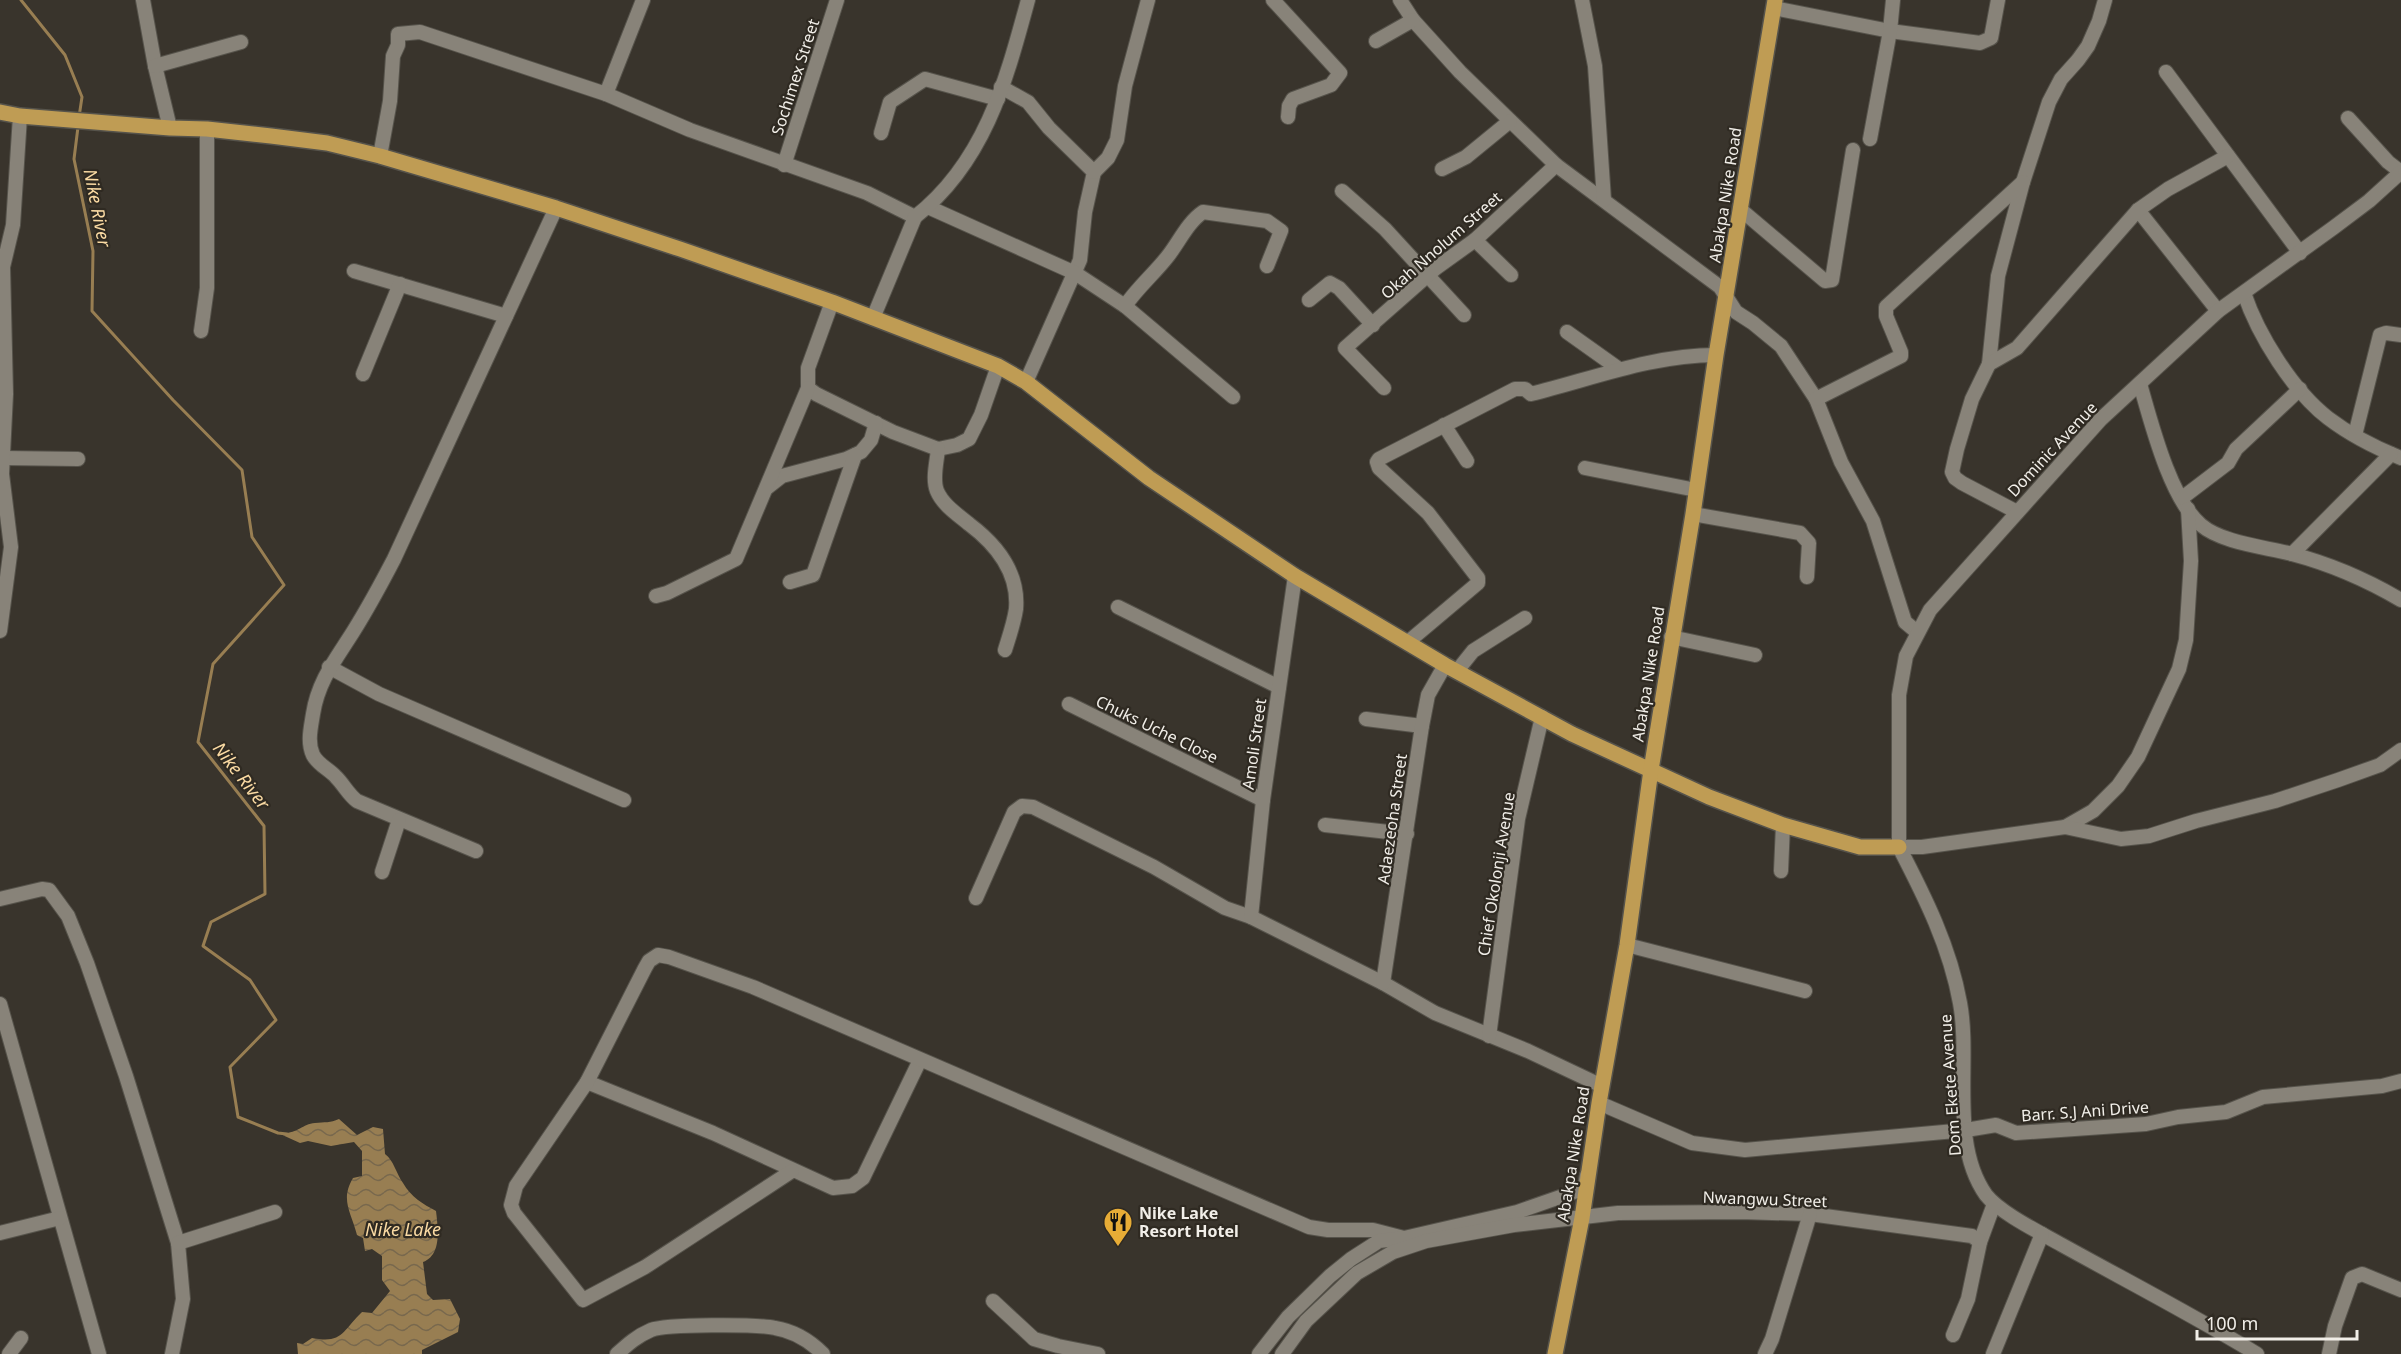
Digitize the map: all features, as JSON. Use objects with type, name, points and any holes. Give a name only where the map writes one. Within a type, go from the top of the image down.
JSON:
[{"type":"main road","name":"Abakpa Nike Road","points":[[1555,1354],[1582,1218],[1599,1103],[1627,945],[1671,637],[1775,4]]},
{"type":"main road","points":[[0,112],[20,116],[207,129],[327,143],[380,156],[556,208],[832,302],[998,366],[1026,381],[1149,478],[1295,576],[1451,668],[1572,734],[1708,797],[1783,825],[1860,847],[1899,847]]},
{"type":"street","points":[[143,0],[154,66],[170,128]]},
{"type":"street","points":[[606,94],[643,0]]},
{"type":"street","name":"Sochimex Street","points":[[784,165],[837,0]]},
{"type":"street","points":[[873,318],[915,217],[928,207],[972,155],[987,127],[1028,0]]},
{"type":"street","points":[[1026,381],[1080,260],[1085,212],[1094,172],[1108,158],[1117,140],[1125,86],[1148,0]]},
{"type":"street","points":[[1273,0],[1341,73],[1331,85],[1293,99],[1289,106],[1288,117]]},
{"type":"street","points":[[1400,0],[1413,20],[1460,72],[1556,165],[1720,287],[1736,312],[1753,322],[1781,346],[1816,399],[1841,462],[1873,521],[1905,622],[1917,632]]},
{"type":"street","points":[[1582,0],[1595,66],[1604,200]]},
{"type":"street","points":[[1870,139],[1890,31],[1893,0]]},
{"type":"street","points":[[1775,4],[1890,31],[1980,43],[1991,38],[1998,0]]},
{"type":"street","points":[[2017,512],[1962,483],[1955,478],[1952,472],[1972,399],[1989,364],[1998,276],[2023,182],[2049,102],[2061,79],[2088,46],[2100,21],[2105,0]]},
{"type":"street","points":[[1376,41],[1413,20]]},
{"type":"street","points":[[380,156],[390,101],[393,56],[398,45],[398,34],[420,32],[606,94],[653,116],[867,193],[915,217]]},
{"type":"street","points":[[154,66],[241,42]]},
{"type":"street","points":[[2166,72],[2300,253]]},
{"type":"street","points":[[881,133],[890,102],[926,79],[999,93],[1028,102],[1049,128],[1094,172]]},
{"type":"street","points":[[0,631],[11,548],[2,474],[2,437],[6,394],[2,266],[12,225],[20,116]]},
{"type":"street","points":[[2348,118],[2388,162],[2401,172]]},
{"type":"street","points":[[1442,169],[1466,157],[1510,121]]},
{"type":"street","points":[[201,330],[207,288],[207,129]]},
{"type":"street","points":[[1740,209],[1825,280],[1832,280],[1853,150]]},
{"type":"street","points":[[1989,364],[2017,348],[2138,210],[2176,184],[2228,156]]},
{"type":"street","name":"Okah Nnolum Street","points":[[1384,388],[1346,348],[1426,276],[1474,240],[1556,165]]},
{"type":"street","name":"Dominic Avenue","points":[[1899,847],[1899,695],[1906,656],[1930,610],[2101,419],[2218,311],[2369,201],[2401,172]]},
{"type":"street","points":[[1816,399],[1901,356],[1886,316],[1886,307],[2023,182]]},
{"type":"street","points":[[1342,191],[1385,229],[1464,315]]},
{"type":"street","points":[[928,207],[1075,273],[1125,306],[1233,397]]},
{"type":"street","points":[[476,851],[357,801],[313,754],[310,724],[314,702],[329,667],[353,632],[393,559],[556,208]]},
{"type":"street","points":[[2138,210],[2218,311]]},
{"type":"street","points":[[1125,306],[1136,289],[1160,266],[1191,223],[1203,212],[1268,221],[1276,225],[1281,231],[1280,238],[1267,266]]},
{"type":"street","points":[[1474,240],[1510,275]]},
{"type":"street","points":[[354,271],[506,316]]},
{"type":"street","points":[[1310,300],[1330,283],[1339,288],[1372,325]]},
{"type":"street","points":[[363,374],[400,284]]},
{"type":"street","points":[[2244,293],[2252,317],[2300,389],[2326,417],[2396,456],[2292,554]]},
{"type":"street","points":[[656,596],[667,593],[736,559],[808,388],[808,368],[832,302]]},
{"type":"street","points":[[1567,332],[1619,369]]},
{"type":"street","points":[[2355,435],[2380,335],[2386,333],[2401,335]]},
{"type":"street","points":[[1408,642],[1478,583],[1478,578],[1428,513],[1379,468],[1377,462],[1379,459],[1515,389],[1525,389],[1531,394],[1619,369],[1694,355],[1716,355]]},
{"type":"street","points":[[808,388],[876,423],[938,449],[957,445],[969,439],[981,415],[998,366]]},
{"type":"street","points":[[2140,384],[2164,464],[2185,503],[2201,526],[2229,539],[2292,554],[2366,580],[2400,598]]},
{"type":"street","points":[[2185,503],[2228,463],[2236,449],[2300,389]]},
{"type":"street","points":[[766,488],[782,476],[855,455],[869,444],[876,423]]},
{"type":"street","points":[[1444,425],[1467,461]]},
{"type":"street","points":[[938,449],[936,488],[940,497],[948,507],[979,532],[1007,562],[1011,572],[1016,610],[1005,650]]},
{"type":"street","points":[[790,582],[813,575],[855,455]]},
{"type":"street","points":[[3,458],[78,459]]},
{"type":"street","points":[[1586,468],[1696,490]]},
{"type":"street","points":[[2065,827],[2093,811],[2118,786],[2138,757],[2179,669],[2186,640],[2191,561],[2185,503]]},
{"type":"street","points":[[1693,514],[1800,533],[1809,543],[1807,577]]},
{"type":"street","name":"Amoli Street","points":[[1251,916],[1263,800],[1295,576]]},
{"type":"street","points":[[1118,607],[1279,687]]},
{"type":"street","name":"Adaezeoha Street","points":[[1383,983],[1428,695],[1451,668],[1525,618]]},
{"type":"street","points":[[1671,637],[1755,655]]},
{"type":"street","points":[[329,667],[379,694],[624,800]]},
{"type":"street","name":"Chuks Uche Close","points":[[1069,704],[1263,800]]},
{"type":"street","name":"Chief Okolonji Avenue","points":[[1489,1036],[1518,819],[1542,717]]},
{"type":"street","points":[[1366,719],[1422,726]]},
{"type":"street","points":[[1899,847],[1932,846],[2065,827],[2121,839],[2149,836],[2196,821],[2275,801],[2349,776],[2380,765],[2401,750]]},
{"type":"street","points":[[976,898],[1014,812],[1022,806],[1033,807],[1154,867],[1225,908],[1251,916],[1435,1012],[1528,1051],[1602,1086],[1583,1188],[1517,1212],[1404,1238],[1379,1241],[1344,1264],[1288,1317],[1259,1354]]},
{"type":"street","points":[[382,872],[399,820]]},
{"type":"street","points":[[1325,825],[1407,834]]},
{"type":"street","points":[[1781,871],[1783,825]]},
{"type":"street","name":"Dom Ekete Avenue","points":[[1899,847],[1943,939],[1953,968],[1961,1005],[1966,1130],[1974,1172],[1987,1195],[1994,1204],[2042,1234],[2221,1332],[2256,1354]]},
{"type":"street","points":[[0,899],[49,890],[69,916],[87,963],[126,1076],[178,1243],[183,1299],[172,1354]]},
{"type":"street","points":[[1627,945],[1805,992]]},
{"type":"street","points":[[792,1170],[645,1267],[583,1300],[514,1213],[512,1205],[516,1186],[587,1082],[645,968],[649,961],[658,955],[753,987],[1310,1227],[1328,1230],[1373,1230],[1404,1238]]},
{"type":"street","points":[[0,1004],[99,1354]]},
{"type":"street","points":[[587,1082],[713,1133],[833,1188],[852,1186],[862,1178],[920,1060]]},
{"type":"street","name":"Barr. S.J Ani Drive","points":[[1599,1103],[1692,1143],[1744,1150],[1966,1130],[1996,1125],[2016,1133],[2146,1124],[2178,1116],[2226,1112],[2263,1097],[2382,1086],[2401,1081]]},
{"type":"street","points":[[1953,1335],[1969,1295],[1980,1242],[1994,1204]]},
{"type":"street","points":[[178,1243],[275,1212]]},
{"type":"street","name":"Nwangwu Street","points":[[1282,1354],[1306,1321],[1357,1273],[1393,1252],[1425,1241],[1514,1225],[1618,1213],[1810,1214],[1972,1236],[1980,1242]]},
{"type":"street","points":[[1765,1354],[1772,1339],[1810,1214]]},
{"type":"street","points":[[0,1233],[60,1218]]},
{"type":"street","points":[[1993,1354],[2042,1234]]},
{"type":"street","points":[[2330,1354],[2336,1326],[2352,1278],[2362,1275],[2401,1290]]},
{"type":"street","points":[[993,1300],[1034,1339],[1098,1354]]},
{"type":"street","points":[[617,1354],[633,1339],[653,1329],[717,1326],[774,1328],[800,1336],[823,1354]]},
{"type":"street","points":[[9,1354],[21,1338]]},
{"type":"water","name":"Nike Lake","points":[[339,1119],[357,1135],[373,1127],[383,1129],[385,1154],[391,1160],[406,1188],[418,1200],[436,1211],[438,1233],[436,1247],[429,1258],[423,1262],[427,1294],[433,1300],[450,1299],[460,1319],[458,1332],[422,1350],[422,1354],[298,1354],[297,1343],[303,1344],[312,1338],[336,1337],[346,1330],[362,1312],[372,1313],[390,1291],[382,1280],[382,1256],[372,1249],[365,1251],[363,1238],[357,1235],[348,1206],[349,1186],[353,1178],[362,1176],[362,1151],[354,1142],[331,1146],[308,1141],[300,1143],[278,1133],[295,1131],[310,1124]]},
{"type":"waterway","name":"Nike River","points":[[21,0],[65,55],[82,97],[79,117]]},
{"type":"waterway","name":"Nike River","points":[[78,127],[74,159],[93,251],[92,311],[173,400],[242,470],[252,537],[284,585],[213,664],[198,742],[264,826],[265,894],[211,922],[203,946],[250,980],[276,1020],[230,1067],[238,1117],[278,1133],[287,1134]]},
{"type":"place","name":"Nike Lake Resort Hotel","points":[[1118,1248]]}]
